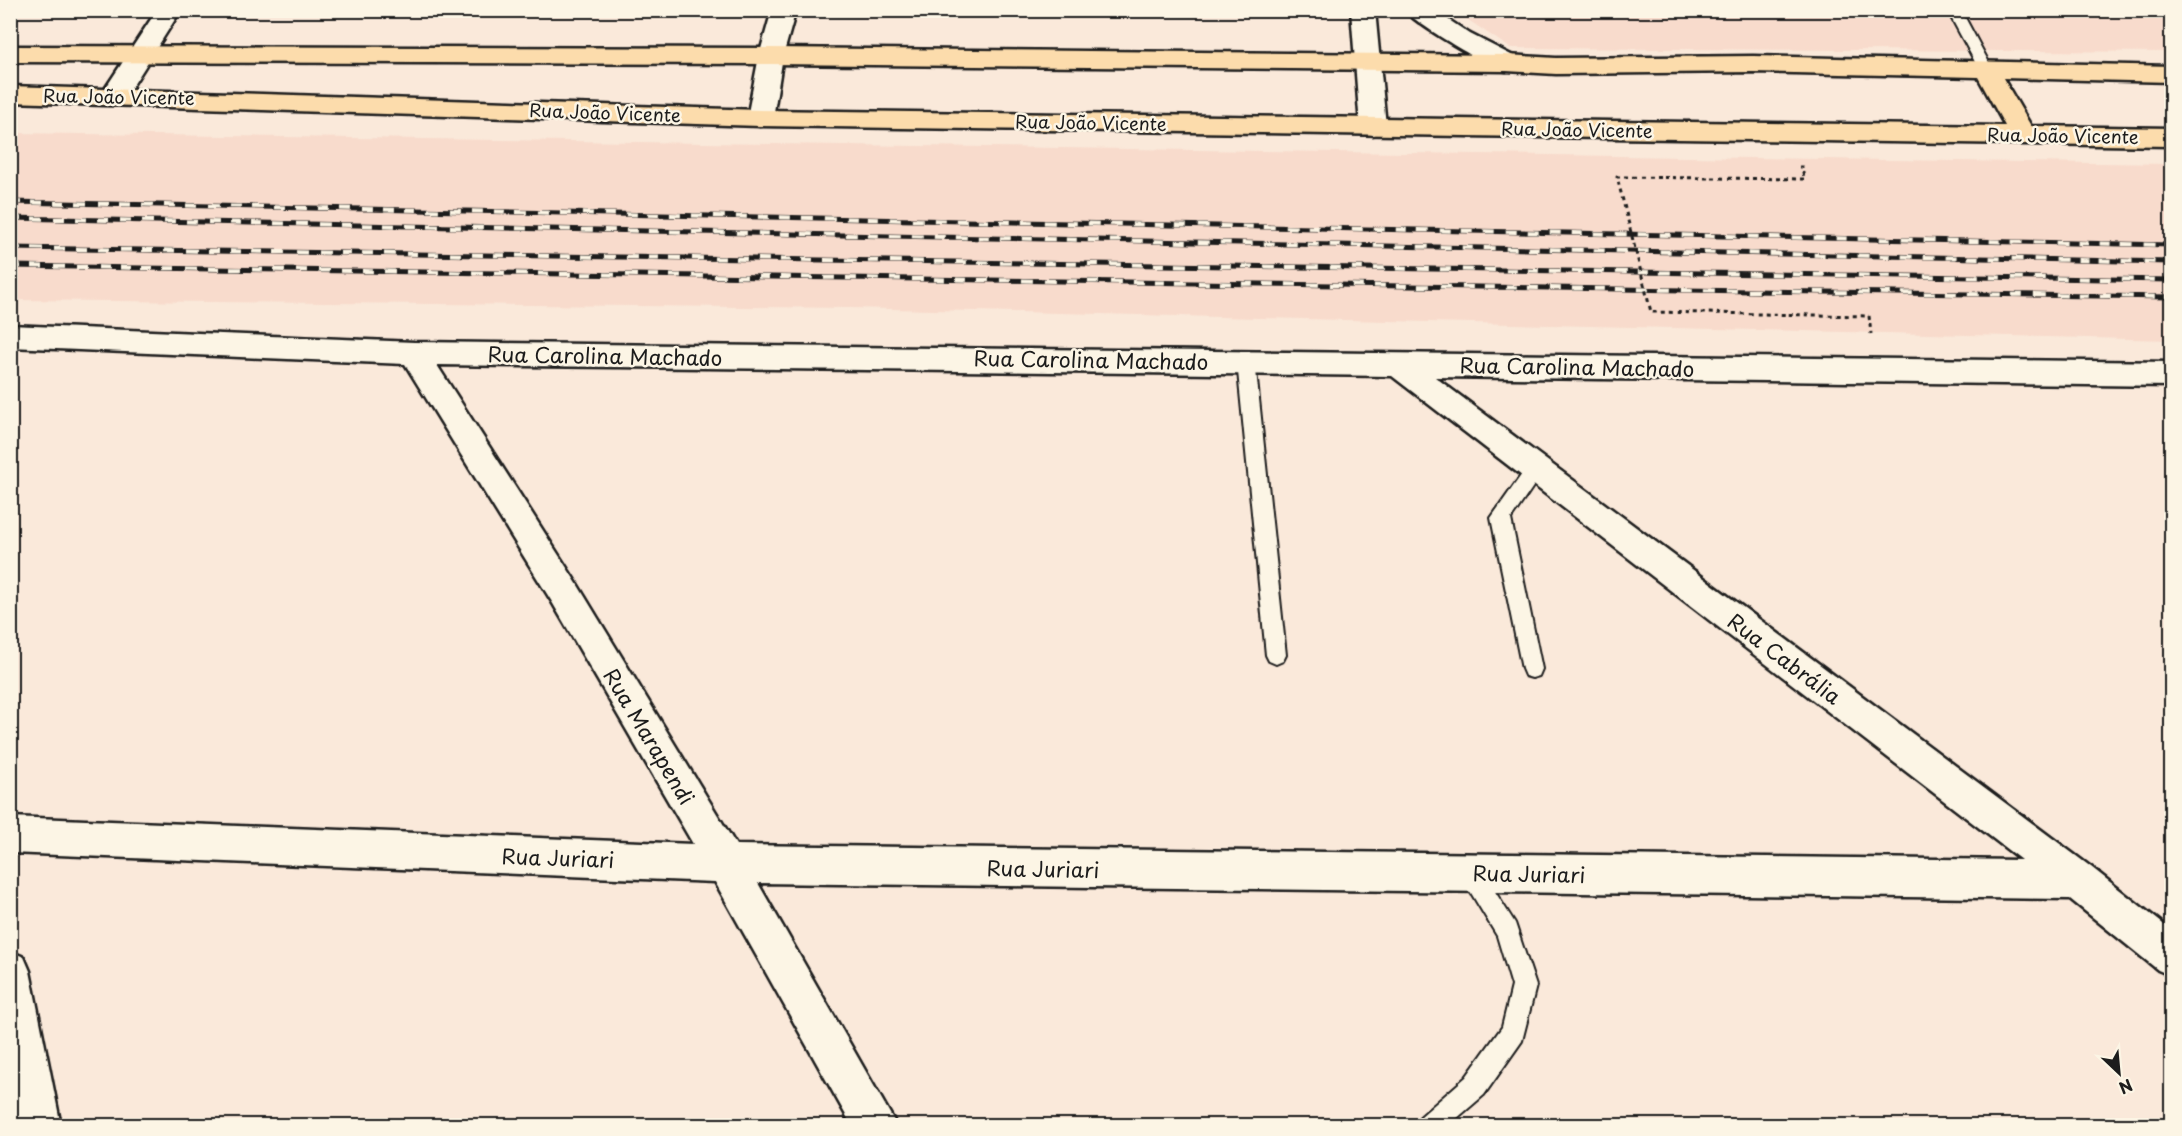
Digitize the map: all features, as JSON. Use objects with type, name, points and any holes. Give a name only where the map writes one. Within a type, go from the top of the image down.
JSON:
[{"type":"main road","name":"Rua João Vicente","points":[[10,54],[771,56],[1506,63],[1556,66],[1753,64],[2172,74]]},
{"type":"main road","points":[[1986,70],[2023,135]]},
{"type":"main road","name":"Rua João Vicente","points":[[10,94],[114,95],[760,118],[2172,136]]},
{"type":"street","points":[[114,95],[137,56],[169,10]]},
{"type":"street","points":[[760,118],[771,56],[784,10]]},
{"type":"street","points":[[1363,10],[1373,126]]},
{"type":"street","points":[[1417,10],[1461,39],[1506,63]]},
{"type":"street","name":"Rua Carolina Machado","points":[[10,336],[414,353],[1246,361],[2172,374]]},
{"type":"street","name":"Rua Marapendi","points":[[414,353],[564,592],[726,864],[876,1125]]},
{"type":"street","name":"Rua Cabrália","points":[[1396,363],[2077,880],[2172,956]]},
{"type":"street","name":"Rua Juriari","points":[[10,835],[726,864],[2077,880]]},
{"type":"street","points":[[10,971],[40,1125]]},
{"type":"lane","points":[[1954,10],[1986,70]]},
{"type":"lane","points":[[1246,361],[1276,656]]},
{"type":"lane","points":[[1532,669],[1501,518],[1536,469]]},
{"type":"lane","points":[[1429,1125],[1475,1086],[1513,1032],[1524,986],[1507,931],[1470,873]]},
{"type":"path","points":[[1804,179],[1617,177],[1651,312],[1869,316]]},
{"type":"shaded area","points":[[1455,11],[2171,11],[2171,52],[1510,48]]},
{"type":"shaded area","points":[[11,133],[2171,164],[2171,340],[850,308],[11,300]]},
{"type":"railway","points":[[10,202],[2172,245]]},
{"type":"railway","points":[[10,218],[2172,262]]},
{"type":"railway","points":[[10,248],[2172,280]]},
{"type":"railway","points":[[10,266],[2172,297]]}]
